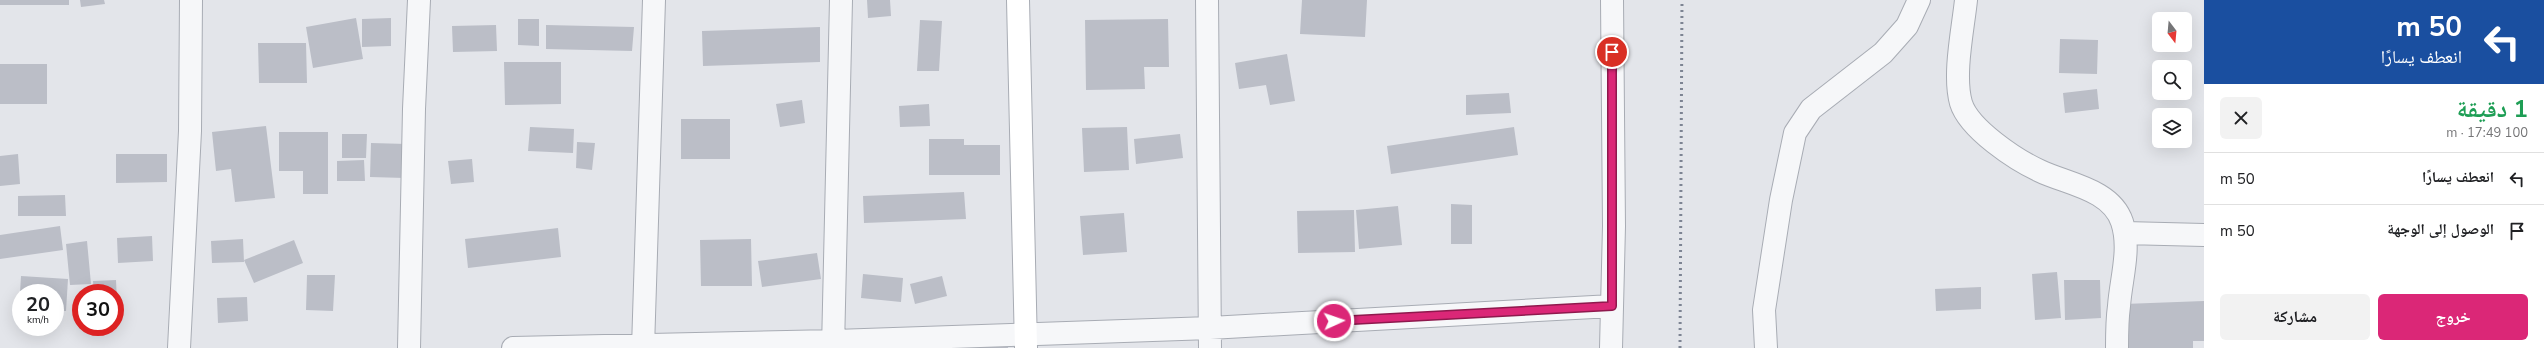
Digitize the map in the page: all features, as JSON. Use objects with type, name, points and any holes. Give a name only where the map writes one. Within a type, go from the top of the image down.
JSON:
[{"type":"street","points":[[179,348],[190,131],[191,0]]},
{"type":"street","points":[[409,348],[414,109],[419,0]]},
{"type":"street","points":[[644,346],[654,0]]},
{"type":"street","points":[[834,344],[841,0]]},
{"type":"street","points":[[1018,0],[1026,341]]},
{"type":"street","points":[[1207,0],[1210,338]]},
{"type":"street","points":[[1611,348],[1612,0]]},
{"type":"street","points":[[1766,348],[1764,310],[1781,200],[1795,133],[1811,109],[1883,53],[1907,26],[1919,0]]},
{"type":"street","points":[[1966,0],[1959,84],[1961,103],[1969,117],[1989,139],[2039,171],[2095,192],[2112,206],[2122,221],[2128,243],[2118,306],[2117,348]]},
{"type":"street","points":[[2125,233],[2204,235]]},
{"type":"street","points":[[513,348],[1210,338],[1612,306]]},
{"type":"building","points":[[0,0],[69,0],[69,5],[0,5]]},
{"type":"building","points":[[80,0],[104,0],[105,4],[81,7]]},
{"type":"building","points":[[867,0],[890,0],[891,16],[868,18]]},
{"type":"building","points":[[1302,0],[1367,0],[1365,37],[1300,34]]},
{"type":"building","points":[[356,18],[363,59],[313,68],[306,27]]},
{"type":"building","points":[[391,18],[391,46],[362,47],[362,19]]},
{"type":"building","points":[[518,19],[539,19],[539,46],[518,45]]},
{"type":"building","points":[[1168,19],[1169,67],[1144,67],[1145,89],[1086,90],[1085,20]]},
{"type":"building","points":[[920,20],[942,21],[939,71],[917,71]]},
{"type":"building","points":[[496,25],[497,51],[453,52],[452,26]]},
{"type":"building","points":[[546,25],[634,27],[632,51],[546,49]]},
{"type":"building","points":[[820,27],[820,62],[703,66],[702,31]]},
{"type":"building","points":[[2060,39],[2098,40],[2097,74],[2059,73]]},
{"type":"building","points":[[258,43],[306,43],[307,83],[259,83]]},
{"type":"building","points":[[1287,54],[1295,101],[1270,105],[1266,85],[1239,89],[1235,63]]},
{"type":"building","points":[[504,62],[561,62],[561,104],[505,105]]},
{"type":"building","points":[[0,64],[47,64],[47,104],[0,104]]},
{"type":"building","points":[[2097,89],[2099,109],[2065,113],[2063,93]]},
{"type":"building","points":[[1509,93],[1511,113],[1466,115],[1466,95]]},
{"type":"building","points":[[802,100],[805,123],[780,127],[776,104]]},
{"type":"building","points":[[929,104],[930,126],[900,127],[899,106]]},
{"type":"building","points":[[681,119],[730,119],[730,159],[681,159]]},
{"type":"building","points":[[266,126],[275,198],[235,202],[231,169],[216,171],[212,132]]},
{"type":"building","points":[[530,127],[574,129],[573,153],[528,151]]},
{"type":"building","points":[[1127,127],[1129,170],[1084,172],[1082,128]]},
{"type":"building","points":[[1514,127],[1518,155],[1391,174],[1387,146]]},
{"type":"building","points":[[279,132],[328,132],[328,194],[303,194],[303,171],[279,171]]},
{"type":"building","points":[[342,134],[367,134],[366,158],[342,158]]},
{"type":"building","points":[[1180,134],[1183,158],[1136,164],[1134,139]]},
{"type":"building","points":[[929,139],[964,139],[964,145],[1000,145],[1000,175],[929,175]]},
{"type":"building","points":[[577,142],[595,143],[592,170],[576,168]]},
{"type":"building","points":[[371,143],[407,144],[405,178],[370,177]]},
{"type":"building","points":[[18,154],[20,184],[0,186],[0,156]]},
{"type":"building","points":[[116,154],[167,154],[167,182],[116,183]]},
{"type":"building","points":[[472,159],[474,182],[451,184],[448,161]]},
{"type":"building","points":[[364,160],[365,181],[337,181],[337,161]]},
{"type":"building","points":[[964,192],[966,219],[864,223],[863,196]]},
{"type":"building","points":[[65,195],[66,216],[18,216],[18,196]]},
{"type":"building","points":[[1451,204],[1472,205],[1472,244],[1451,244]]},
{"type":"building","points":[[1398,206],[1402,245],[1359,249],[1356,210]]},
{"type":"building","points":[[1354,210],[1355,252],[1298,253],[1297,211]]},
{"type":"building","points":[[1124,213],[1127,252],[1083,255],[1080,216]]},
{"type":"building","points":[[60,226],[63,250],[0,259],[0,235]]},
{"type":"building","points":[[558,228],[561,257],[468,268],[465,239]]},
{"type":"building","points":[[152,236],[153,261],[118,263],[117,238]]},
{"type":"building","points":[[243,239],[244,262],[212,263],[211,241]]},
{"type":"building","points":[[751,239],[752,286],[701,286],[700,240]]},
{"type":"building","points":[[294,240],[303,263],[254,283],[244,260]]},
{"type":"building","points":[[87,241],[91,284],[70,285],[66,244]]},
{"type":"building","points":[[817,253],[821,279],[762,287],[758,261]]},
{"type":"building","points":[[2057,272],[2061,318],[2035,320],[2032,274]]},
{"type":"building","points":[[863,274],[903,278],[901,302],[861,298]]},
{"type":"building","points":[[307,275],[335,275],[333,311],[306,310]]},
{"type":"building","points":[[21,276],[68,279],[66,311],[64,311],[64,284],[21,284]]},
{"type":"building","points":[[942,276],[947,296],[915,304],[910,284]]},
{"type":"building","points":[[116,280],[116,284],[93,284],[93,281]]},
{"type":"building","points":[[2064,280],[2100,280],[2101,318],[2065,320]]},
{"type":"building","points":[[1981,287],[1981,309],[1936,311],[1935,289]]},
{"type":"building","points":[[247,297],[248,321],[218,323],[217,298]]},
{"type":"building","points":[[2204,301],[2204,341],[2193,341],[2193,348],[2126,348],[2124,304]]},
{"type":"building","points":[[1007,341],[1008,348],[970,348],[970,344]]},
{"type":"railway","points":[[1680,348],[1682,0]]},
{"type":"route","points":[[1334,321],[1612,306],[1614,226],[1612,52]]}]
